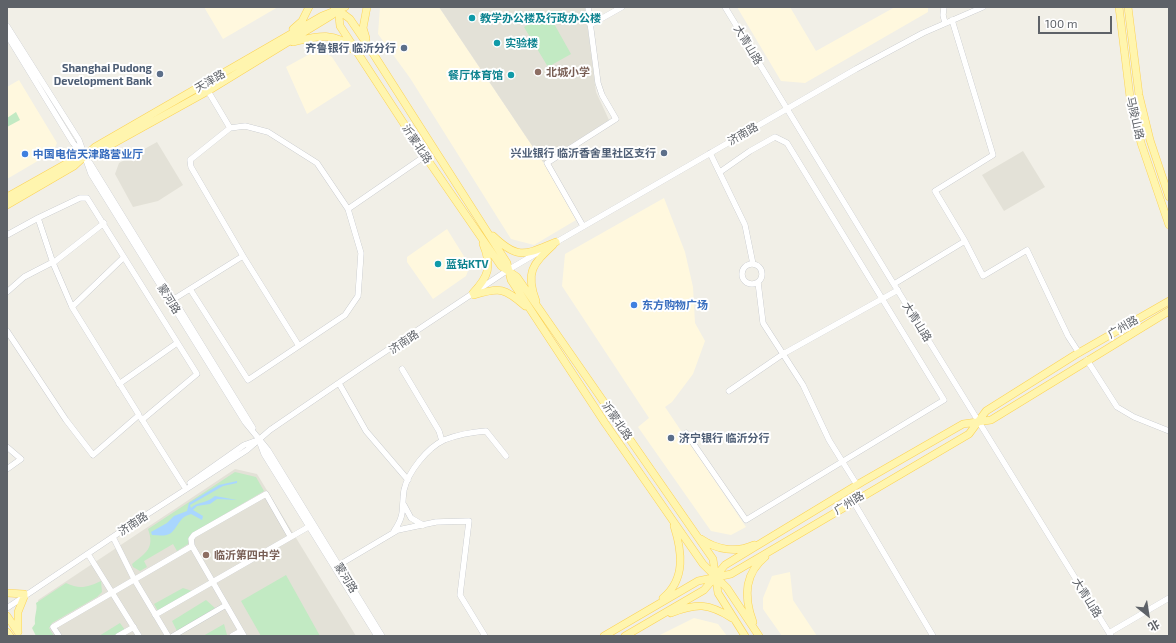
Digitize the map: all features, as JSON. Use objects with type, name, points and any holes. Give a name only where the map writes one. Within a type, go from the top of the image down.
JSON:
[{"type":"main road","points":[[281,43],[302,21],[309,7]]},
{"type":"main road","name":"天津路","points":[[7,206],[74,166],[95,147],[281,43],[324,21],[338,8],[346,7]]},
{"type":"main road","points":[[367,7],[363,28],[367,44]]},
{"type":"main road","name":"马陵山路","points":[[1119,7],[1124,55],[1132,104],[1141,143],[1169,225]]},
{"type":"main road","name":"马陵山路","points":[[1128,7],[1139,95],[1150,140],[1169,197]]},
{"type":"main road","name":"沂蒙北路","points":[[338,8],[350,19],[367,44],[481,229]]},
{"type":"main road","name":"沂蒙北路","points":[[338,8],[340,26],[425,156],[507,262],[511,280],[713,559],[718,593],[745,636]]},
{"type":"main road","points":[[281,43],[329,35],[350,46],[359,56]]},
{"type":"main road","name":"天津路","points":[[7,197],[71,161],[98,152],[208,91],[281,43]]},
{"type":"main road","points":[[481,229],[506,249],[517,253],[532,252],[556,242]]},
{"type":"main road","points":[[474,294],[484,282],[488,271],[486,250],[481,229]]},
{"type":"main road","points":[[537,314],[530,280],[531,273],[535,262],[556,242]]},
{"type":"main road","points":[[474,294],[492,289],[501,289],[511,293],[537,314]]},
{"type":"main road","points":[[1156,308],[1169,294]]},
{"type":"main road","name":"广州路","points":[[604,636],[698,581],[731,574],[969,434],[977,421],[986,411],[1079,353],[1169,301]]},
{"type":"main road","name":"广州路","points":[[625,636],[704,590],[725,565],[856,486],[963,424],[992,420],[1160,316],[1169,313]]},
{"type":"main road","name":"沂蒙北路","points":[[537,314],[703,564],[727,588],[759,635]]},
{"type":"main road","points":[[649,609],[668,594],[676,584],[679,573],[681,558],[673,520]]},
{"type":"main road","points":[[697,535],[708,544],[721,549],[736,549],[750,546],[776,534]]},
{"type":"main road","points":[[759,635],[747,600],[746,585],[760,561],[782,543]]},
{"type":"main road","points":[[7,593],[24,595],[18,612],[19,634]]},
{"type":"main road","points":[[654,619],[689,606],[707,606],[721,611],[734,620]]},
{"type":"main road","points":[[7,616],[19,634]]},
{"type":"main road","points":[[7,632],[8,636]]},
{"type":"street","points":[[583,226],[547,163],[616,119],[602,95],[598,83],[588,7]]},
{"type":"street","points":[[590,25],[622,7]]},
{"type":"street","name":"大青山路","points":[[725,7],[977,421],[1110,635]]},
{"type":"street","points":[[944,7],[943,15],[946,23]]},
{"type":"street","name":"济南路","points":[[24,595],[247,450],[281,422],[497,280],[508,270],[786,109],[923,33],[983,7]]},
{"type":"street","points":[[952,20],[993,155],[935,191],[965,241],[983,276],[1027,250],[1068,336],[1079,353]]},
{"type":"street","name":"蒙河路","points":[[7,26],[79,140],[91,174],[245,422],[268,450],[382,636]]},
{"type":"street","name":"蒙河路","points":[[7,35],[73,143],[85,156],[174,299],[259,439],[264,454],[377,636]]},
{"type":"street","points":[[208,91],[230,128]]},
{"type":"street","points":[[190,289],[248,380],[299,346],[345,315],[358,296],[361,253],[348,209],[317,164],[268,132],[245,126],[230,128],[190,160],[191,167],[243,256],[299,346]]},
{"type":"street","points":[[686,434],[746,520],[843,463],[944,400],[787,143],[776,138],[750,151],[720,172]]},
{"type":"street","points":[[710,153],[745,225],[753,264],[762,270],[762,276],[758,282],[763,323],[803,385],[829,440],[856,486]]},
{"type":"street","points":[[348,209],[425,156]]},
{"type":"street","points":[[7,235],[80,198],[87,198],[197,374],[93,455],[66,420],[7,331]]},
{"type":"street","points":[[38,218],[53,263],[72,307],[184,486]]},
{"type":"street","points":[[7,292],[24,277],[53,263],[104,223]]},
{"type":"street","points":[[894,284],[965,241]]},
{"type":"street","points":[[174,299],[243,256]]},
{"type":"street","points":[[72,307],[124,257]]},
{"type":"street","points":[[753,264],[744,268],[743,275],[749,283],[758,282]]},
{"type":"street","points":[[729,391],[783,354],[898,290]]},
{"type":"street","name":"济南路","points":[[7,607],[244,445],[259,439],[474,294]]},
{"type":"street","points":[[119,384],[177,343]]},
{"type":"street","points":[[1088,360],[1117,407],[1134,417],[1169,432]]},
{"type":"street","points":[[402,369],[439,431],[442,441]]},
{"type":"street","points":[[340,385],[366,431],[408,480]]},
{"type":"street","points":[[394,533],[402,519],[404,490],[412,470],[442,441],[470,432],[486,431],[506,456]]},
{"type":"street","points":[[7,447],[21,459],[7,470]]},
{"type":"street","points":[[232,636],[243,633],[192,546],[192,539],[194,535],[266,494],[290,536]]},
{"type":"street","points":[[853,501],[933,636]]},
{"type":"street","points":[[404,506],[411,518],[423,525]]},
{"type":"street","points":[[339,565],[398,530],[436,522],[469,522],[460,595],[485,636]]},
{"type":"street","points":[[155,615],[290,536],[310,526]]},
{"type":"street","points":[[113,537],[134,579],[168,636]]},
{"type":"street","points":[[58,636],[53,627],[192,546]]},
{"type":"street","points":[[88,554],[140,636]]},
{"type":"street","points":[[1110,635],[1169,598]]},
{"type":"street","points":[[173,636],[226,605]]},
{"type":"street","points":[[118,636],[134,627]]},
{"type":"shaded area","points":[[204,7],[278,7],[223,39]]},
{"type":"shaded area","points":[[380,7],[439,7],[543,162],[576,220],[534,245],[511,239],[410,78],[378,34]]},
{"type":"shaded area","name":"北城小学","points":[[439,7],[585,7],[596,92],[609,120],[543,162]]},
{"type":"shaded area","points":[[737,7],[790,7],[816,51],[895,7],[928,7],[928,12],[805,83],[781,81]]},
{"type":"shaded area","points":[[319,49],[332,57],[351,86],[307,114],[286,67]]},
{"type":"shaded area","points":[[19,80],[57,143],[53,152],[7,179],[7,87]]},
{"type":"shaded area","points":[[157,142],[183,185],[158,201],[133,207],[115,174],[119,163]]},
{"type":"shaded area","points":[[1023,151],[1045,187],[1004,211],[982,175]]},
{"type":"shaded area","name":"东方购物广场","points":[[664,198],[685,252],[693,287],[695,323],[705,341],[693,374],[672,402],[665,407],[746,527],[731,535],[711,531],[638,427],[649,418],[562,286],[565,254]]},
{"type":"shaded area","points":[[447,229],[470,266],[466,276],[433,299],[407,262],[407,257]]},
{"type":"shaded area","name":"临沂第四中学","points":[[235,469],[257,474],[356,636],[48,636],[40,624],[38,600]]},
{"type":"shaded area","points":[[790,572],[793,600],[817,636],[782,636],[763,609],[763,598],[772,576]]},
{"type":"shaded area","points":[[694,618],[718,624],[727,636],[658,636]]},
{"type":"green space","points":[[548,13],[571,54],[548,67],[524,27]]},
{"type":"green space","points":[[16,112],[20,120],[7,127],[7,118]]},
{"type":"green space","points":[[235,472],[256,477],[264,491],[191,534],[188,544],[177,551],[173,544],[144,561],[147,567],[140,571],[133,567],[132,564],[148,550],[150,546],[148,529]]},
{"type":"green space","points":[[286,575],[320,636],[261,636],[241,601]]},
{"type":"green space","points":[[101,581],[102,592],[97,597],[52,623],[49,628],[54,636],[36,636],[32,628],[35,624],[37,608],[36,603],[66,583],[84,587]]},
{"type":"green space","points":[[183,588],[192,591],[158,611],[154,604]]},
{"type":"green space","points":[[206,600],[215,608],[177,631],[172,621]]},
{"type":"green space","points":[[120,623],[125,630],[114,636],[99,636]]},
{"type":"green space","points":[[224,624],[226,636],[203,636]]},
{"type":"water","points":[[237,481],[237,483],[223,486],[190,505],[191,508],[196,504],[212,499],[215,496],[237,500],[217,499],[210,504],[197,506],[193,510],[203,516],[202,520],[191,514],[187,515],[171,533],[164,535],[152,535],[151,532],[167,523],[174,516],[187,511],[189,503],[219,485]]},
{"type":"place","name":"教学办公楼及行政办公楼","points":[[472,18]]},
{"type":"place","name":"实验楼","points":[[497,43]]},
{"type":"place","name":"齐鲁银行 临沂分行","points":[[404,48]]},
{"type":"place","name":"北城小学","points":[[538,72]]},
{"type":"place","name":"Shanghai Pudong Development Bank","points":[[160,74]]},
{"type":"place","name":"餐厅体育馆","points":[[511,75]]},
{"type":"place","name":"兴业银行 临沂香舍里社区支行","points":[[664,153]]},
{"type":"place","name":"中国电信天津路营业厅","points":[[25,154]]},
{"type":"place","name":"蓝钻KTV","points":[[438,264]]},
{"type":"place","name":"东方购物广场","points":[[634,305]]},
{"type":"place","name":"济宁银行 临沂分行","points":[[671,438]]},
{"type":"place","name":"临沂第四中学","points":[[206,555]]}]
